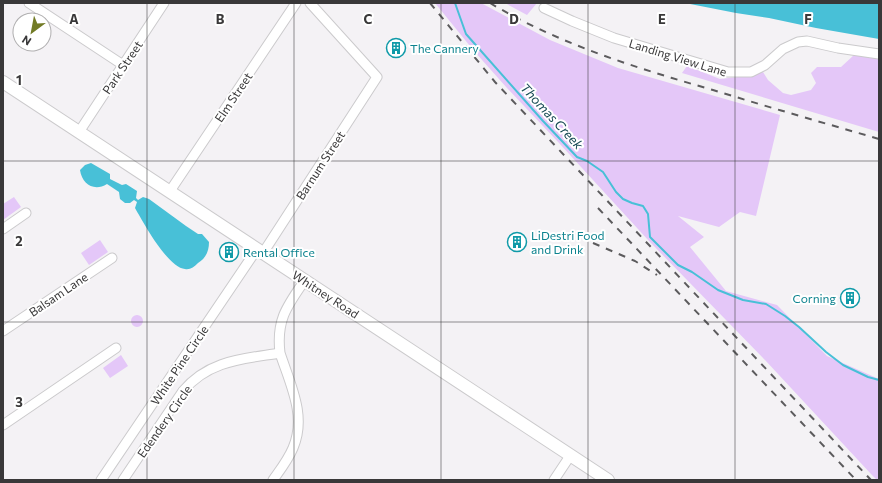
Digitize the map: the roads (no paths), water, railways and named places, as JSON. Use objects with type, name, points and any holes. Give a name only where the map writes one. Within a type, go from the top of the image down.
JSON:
[{"type":"main road","name":"Whitney Road","points":[[3,82],[608,480]]},
{"type":"street","points":[[29,3],[123,65]]},
{"type":"street","name":"Park Street","points":[[79,132],[164,3]]},
{"type":"street","name":"Elm Street","points":[[170,191],[296,3]]},
{"type":"street","name":"Barnum Street","points":[[260,251],[377,78],[310,3]]},
{"type":"street","name":"Landing View Lane","points":[[544,8],[614,38],[728,72],[751,72],[765,65],[791,44],[806,41],[838,48],[879,54]]},
{"type":"street","points":[[3,229],[26,213]]},
{"type":"street","name":"White Pine Circle","points":[[101,480],[260,251]]},
{"type":"street","name":"Balsam Lane","points":[[3,331],[112,258]]},
{"type":"street","points":[[273,480],[292,449],[299,427],[296,402],[280,353],[279,334],[282,319],[289,304],[305,280]]},
{"type":"street","points":[[3,425],[116,348]]},
{"type":"street","name":"Edendery Circle","points":[[123,480],[183,391],[194,379],[207,370],[226,363],[280,353]]},
{"type":"street","points":[[554,480],[570,456]]},
{"type":"water","points":[[685,3],[879,3],[879,39],[816,28]]},
{"type":"water","points":[[91,163],[110,174],[110,179],[122,185],[126,184],[137,191],[136,198],[138,200],[143,197],[149,199],[198,234],[202,234],[209,242],[208,251],[205,257],[190,269],[178,267],[164,253],[150,233],[135,208],[137,202],[134,200],[130,203],[125,203],[120,199],[119,192],[107,184],[93,187],[86,183],[80,170],[85,165]]},
{"type":"waterway","name":"Thomas Creek","points":[[455,3],[466,34],[577,157],[587,161],[603,172],[616,192],[623,199],[643,206],[648,214],[650,237],[678,265],[692,272],[718,290],[743,300],[766,304],[799,327],[826,352],[843,365],[868,377],[879,380]]},
{"type":"railway","points":[[430,3],[495,82],[871,480]]},
{"type":"railway","points":[[490,3],[543,31],[598,54],[684,82],[879,139]]},
{"type":"railway","points":[[598,208],[856,480]]},
{"type":"railway","points":[[593,243],[635,261],[657,275]]},
{"type":"place","name":"The Cannery","points":[[396,48]]},
{"type":"place","name":"LiDestri Food and Drink","points":[[517,242]]},
{"type":"place","name":"Rental Office","points":[[229,252]]},
{"type":"place","name":"Corning","points":[[850,298]]}]
